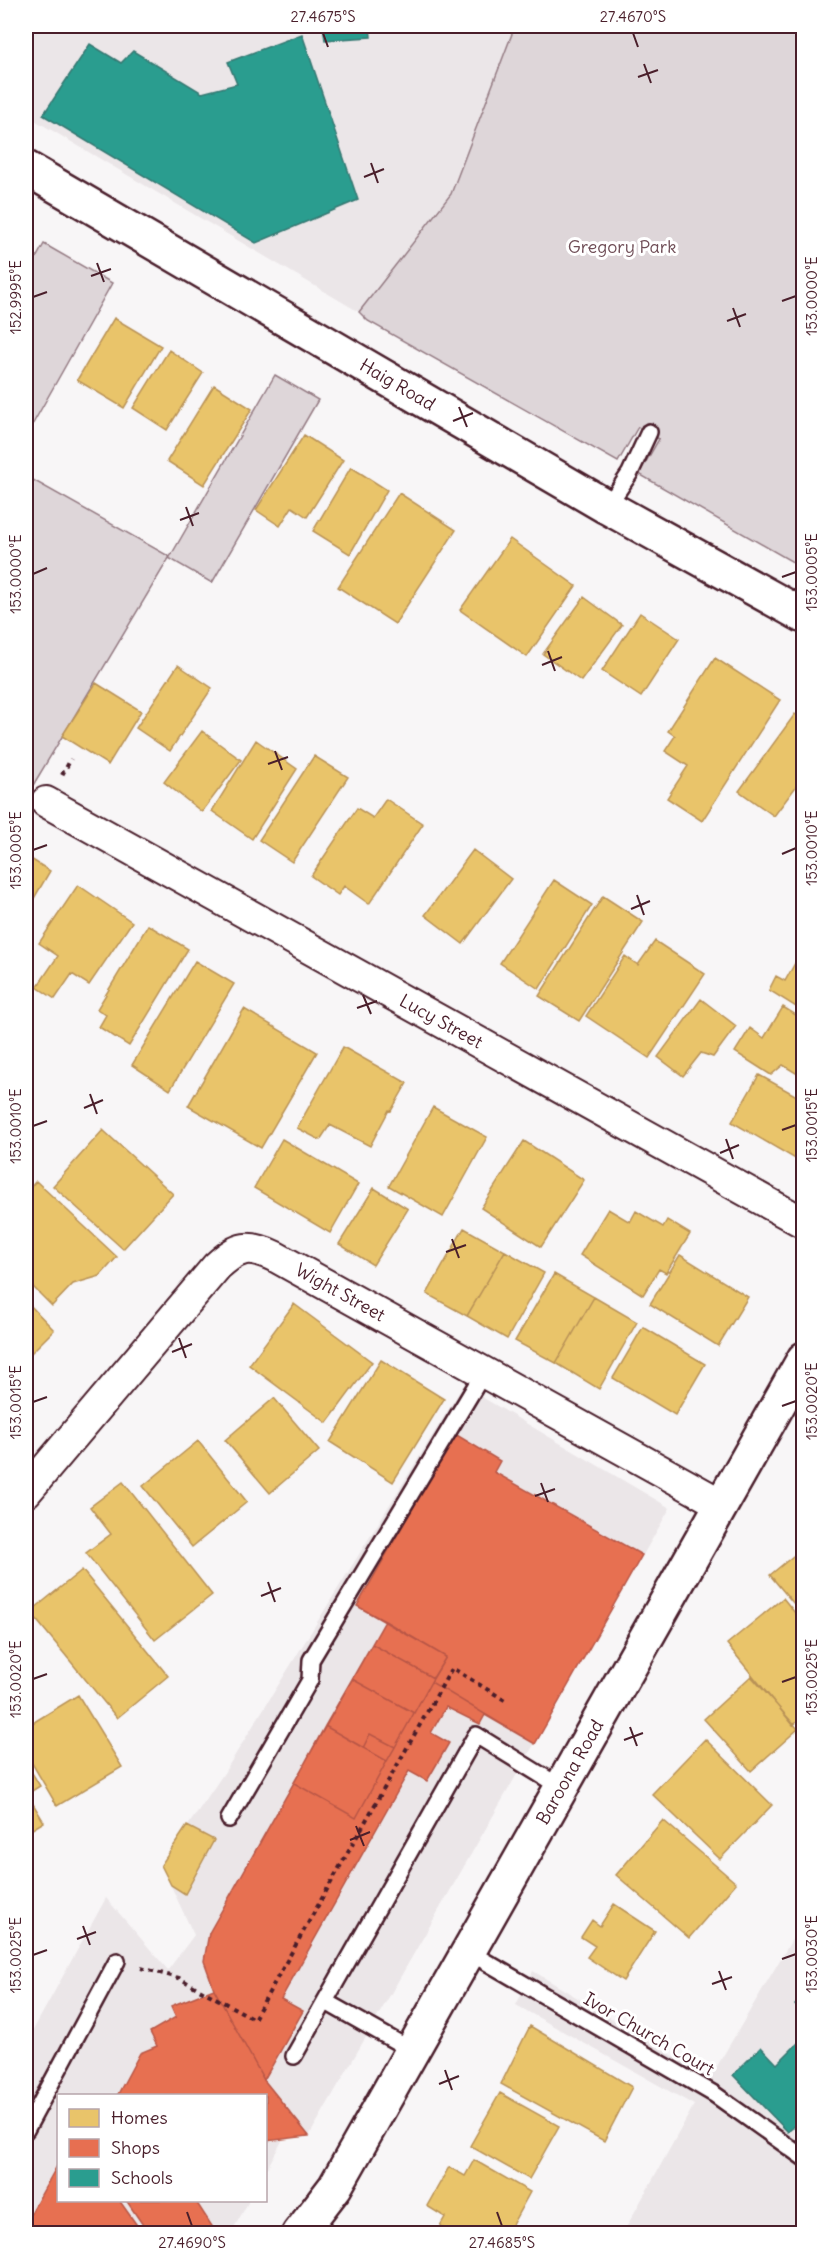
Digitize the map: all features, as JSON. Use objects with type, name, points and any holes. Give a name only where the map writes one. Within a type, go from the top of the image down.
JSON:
[{"type":"street","name":"Haig Road","points":[[26,168],[607,507],[804,616]]},
{"type":"street","name":"Lucy Street","points":[[46,802],[804,1223]]},
{"type":"street","name":"Wight Street","points":[[26,1492],[217,1266],[232,1252],[251,1248],[270,1254],[721,1504]]},
{"type":"street","name":"Baroona Road","points":[[299,2234],[335,2187],[804,1359]]},
{"type":"street","name":"Baroona Road","points":[[323,2234],[335,2187]]},
{"type":"lane","points":[[607,507],[630,473],[649,432]]},
{"type":"lane","points":[[229,1819],[310,1680],[311,1660],[484,1372]]},
{"type":"lane","points":[[294,2056],[476,1735],[562,1788]]},
{"type":"lane","name":"Ivor Church Court","points":[[469,1952],[714,2094],[804,2158]]},
{"type":"lane","points":[[26,2130],[117,1961]]},
{"type":"lane","points":[[326,2002],[413,2051]]},
{"type":"path","points":[[117,1961],[179,1978],[254,2019],[452,1668],[508,1702]]},
{"type":"shaded area","points":[[26,26],[515,26],[451,194],[359,312],[26,115]]},
{"type":"shaded area","points":[[463,1386],[670,1508],[309,2136],[288,2130],[267,2168],[267,2094],[57,2094],[57,2202],[248,2202],[231,2233],[26,2234],[26,2043],[106,1898],[168,1970],[194,1935],[161,1865],[224,1773]]},
{"type":"shaded area","points":[[803,1921],[803,2233],[623,2233],[694,2105],[516,2005],[533,1971],[710,2078]]},
{"type":"green space","name":"Gregory Park","points":[[515,26],[803,26],[803,568],[639,474],[659,439],[638,427],[618,462],[368,321],[359,312],[451,194]]},
{"type":"green space","points":[[44,244],[112,283],[26,436],[26,276]]},
{"type":"green space","points":[[275,375],[318,400],[212,583],[169,558],[26,797],[26,476],[170,557]]},
{"type":"building: Homes","points":[[114,318],[161,346],[124,408],[77,380]]},
{"type":"building: Homes","points":[[169,350],[203,373],[167,430],[133,408]]},
{"type":"building: Homes","points":[[214,385],[252,409],[204,485],[167,461]]},
{"type":"building: Homes","points":[[304,435],[343,460],[307,517],[292,507],[280,526],[256,510]]},
{"type":"building: Homes","points":[[351,467],[387,490],[350,554],[313,531]]},
{"type":"building: Homes","points":[[399,493],[456,530],[395,624],[338,587]]},
{"type":"building: Homes","points":[[510,539],[576,586],[527,657],[460,610]]},
{"type":"building: Homes","points":[[584,597],[622,625],[581,681],[543,654]]},
{"type":"building: Homes","points":[[640,613],[679,639],[641,697],[602,671]]},
{"type":"building: Homes","points":[[715,658],[780,700],[702,821],[667,798],[688,766],[665,751],[675,736],[668,731]]},
{"type":"building: Homes","points":[[178,665],[212,688],[170,751],[136,728]]},
{"type":"building: Homes","points":[[96,683],[141,711],[108,765],[62,736]]},
{"type":"building: Homes","points":[[795,714],[804,720],[804,776],[774,816],[739,791]]},
{"type":"building: Homes","points":[[202,731],[241,760],[202,812],[164,782]]},
{"type":"building: Homes","points":[[256,740],[297,769],[252,839],[212,811]]},
{"type":"building: Homes","points":[[314,756],[348,777],[292,862],[259,840]]},
{"type":"building: Homes","points":[[386,799],[423,824],[369,904],[344,886],[338,895],[311,876],[357,808],[373,818]]},
{"type":"building: Homes","points":[[473,850],[511,879],[463,944],[425,915]]},
{"type":"building: Homes","points":[[26,856],[50,871],[26,912]]},
{"type":"building: Homes","points":[[554,880],[592,905],[539,989],[500,963]]},
{"type":"building: Homes","points":[[78,885],[132,922],[89,985],[72,974],[55,999],[37,987],[58,956],[39,943]]},
{"type":"building: Homes","points":[[603,896],[643,922],[579,1021],[539,996]]},
{"type":"building: Homes","points":[[148,925],[188,949],[129,1046],[99,1027],[106,1015],[97,1009]]},
{"type":"building: Homes","points":[[655,941],[705,974],[649,1058],[586,1016],[625,956],[638,965]]},
{"type":"building: Homes","points":[[799,956],[804,959],[804,1012],[769,990],[776,976],[785,981]]},
{"type":"building: Homes","points":[[195,961],[234,984],[170,1090],[132,1065]]},
{"type":"building: Homes","points":[[701,999],[736,1026],[713,1057],[701,1053],[683,1076],[658,1057]]},
{"type":"building: Homes","points":[[783,1007],[804,1020],[804,1078],[783,1065],[771,1075],[735,1052],[750,1028],[764,1038]]},
{"type":"building: Homes","points":[[244,1009],[317,1052],[261,1148],[188,1106]]},
{"type":"building: Homes","points":[[343,1047],[407,1083],[391,1111],[389,1110],[370,1146],[330,1125],[320,1140],[297,1128]]},
{"type":"building: Homes","points":[[343,1047],[407,1083],[391,1111],[389,1110],[370,1146],[330,1125],[320,1140],[297,1128]]},
{"type":"building: Homes","points":[[759,1075],[804,1100],[804,1164],[732,1122]]},
{"type":"building: Homes","points":[[433,1107],[487,1137],[443,1217],[389,1186]]},
{"type":"building: Homes","points":[[103,1130],[173,1194],[123,1249],[53,1186]]},
{"type":"building: Homes","points":[[282,1139],[358,1184],[330,1233],[254,1188]]},
{"type":"building: Homes","points":[[524,1141],[584,1180],[541,1247],[481,1208]]},
{"type":"building: Homes","points":[[36,1181],[117,1257],[100,1276],[73,1284],[52,1306],[26,1280],[26,1192]]},
{"type":"building: Homes","points":[[374,1188],[408,1209],[373,1265],[339,1244]]},
{"type":"building: Homes","points":[[608,1209],[630,1222],[636,1211],[663,1227],[667,1220],[690,1234],[666,1273],[659,1269],[643,1295],[580,1255]]},
{"type":"building: Homes","points":[[464,1228],[505,1251],[467,1316],[427,1294]]},
{"type":"building: Homes","points":[[505,1251],[544,1273],[507,1339],[467,1316]]},
{"type":"building: Homes","points":[[680,1255],[748,1297],[718,1346],[650,1304]]},
{"type":"building: Homes","points":[[554,1274],[594,1297],[556,1363],[515,1341]]},
{"type":"building: Homes","points":[[594,1297],[637,1322],[599,1389],[556,1363]]},
{"type":"building: Homes","points":[[26,1301],[54,1330],[26,1358]]},
{"type":"building: Homes","points":[[294,1304],[372,1362],[327,1423],[249,1365]]},
{"type":"building: Homes","points":[[643,1327],[705,1364],[675,1415],[613,1378]]},
{"type":"building: Homes","points":[[381,1360],[444,1399],[393,1482],[330,1442]]},
{"type":"building: Homes","points":[[274,1398],[319,1451],[270,1493],[225,1440]]},
{"type":"building: Homes","points":[[198,1441],[247,1502],[192,1547],[143,1486]]},
{"type":"building: Homes","points":[[123,1482],[212,1595],[155,1640],[86,1553],[111,1534],[90,1507]]},
{"type":"building: Homes","points":[[804,1547],[804,1616],[770,1575]]},
{"type":"building: Homes","points":[[82,1570],[168,1676],[117,1718],[30,1612]]},
{"type":"building: Homes","points":[[783,1598],[804,1624],[804,1717],[793,1725],[727,1644]]},
{"type":"building: Homes","points":[[751,1676],[798,1729],[751,1771],[704,1719]]},
{"type":"building: Homes","points":[[78,1695],[122,1767],[57,1806],[26,1753],[26,1727]]},
{"type":"building: Homes","points":[[705,1739],[772,1805],[720,1859],[652,1794]]},
{"type":"building: Homes","points":[[26,1763],[40,1786],[27,1794],[44,1822],[26,1833]]},
{"type":"building: Homes","points":[[663,1820],[736,1883],[689,1938],[616,1875]]},
{"type":"building: Homes","points":[[187,1826],[214,1840],[185,1894],[171,1885],[161,1865]]},
{"type":"building: Homes","points":[[614,1904],[655,1931],[623,1981],[587,1957],[595,1946],[581,1937],[592,1920],[600,1926]]},
{"type":"building: Homes","points":[[530,2026],[632,2087],[604,2141],[501,2084]]},
{"type":"building: Homes","points":[[500,2093],[559,2126],[529,2179],[470,2146]]},
{"type":"building: Homes","points":[[474,2160],[530,2192],[507,2234],[453,2234],[440,2226],[445,2217],[427,2206],[449,2167],[465,2176]]},
{"type":"building: Shops","points":[[455,1434],[500,1461],[494,1472],[642,1555],[535,1744],[485,1715],[480,1724],[446,1707],[431,1733],[449,1743],[427,1781],[409,1771],[281,1999],[303,2011],[264,2080],[214,1989],[204,1961],[209,1933],[385,1621],[357,1606]]},
{"type":"building: Shops","points":[[455,1434],[500,1461],[494,1472],[642,1555],[535,1744],[431,1682],[446,1657],[357,1606]]},
{"type":"building: Shops","points":[[385,1621],[446,1657],[433,1678],[372,1644]]},
{"type":"building: Shops","points":[[372,1644],[433,1678],[414,1713],[352,1679]]},
{"type":"building: Shops","points":[[352,1679],[414,1713],[395,1747],[370,1734],[363,1748],[325,1726]]},
{"type":"building: Shops","points":[[325,1726],[387,1761],[356,1818],[294,1783]]},
{"type":"building: Shops","points":[[370,1734],[395,1747],[387,1761],[363,1748]]},
{"type":"building: Shops","points":[[214,1989],[264,2080],[309,2136],[267,2141],[267,2094],[118,2094],[140,2053],[157,2046],[150,2032],[176,2017],[171,2006]]},
{"type":"building: Shops","points":[[57,2166],[57,2202],[120,2202],[136,2224],[125,2234],[26,2234],[26,2222]]},
{"type":"building: Shops","points":[[127,2202],[196,2202],[217,2234],[149,2234]]},
{"type":"building: Shops","points":[[136,2224],[143,2234],[125,2234]]},
{"type":"building: Schools","points":[[26,26],[145,26],[26,28]]},
{"type":"building: Schools","points":[[323,26],[370,26],[371,37],[325,40]]},
{"type":"building: Schools","points":[[302,34],[358,200],[256,243],[43,115],[90,44],[121,63],[133,51],[202,93],[237,84],[228,62]]},
{"type":"building: Schools","points":[[804,1997],[804,2014],[795,2005]]},
{"type":"building: Schools","points":[[799,2042],[804,2046],[804,2117],[788,2132],[733,2075],[761,2047],[777,2064]]}]
